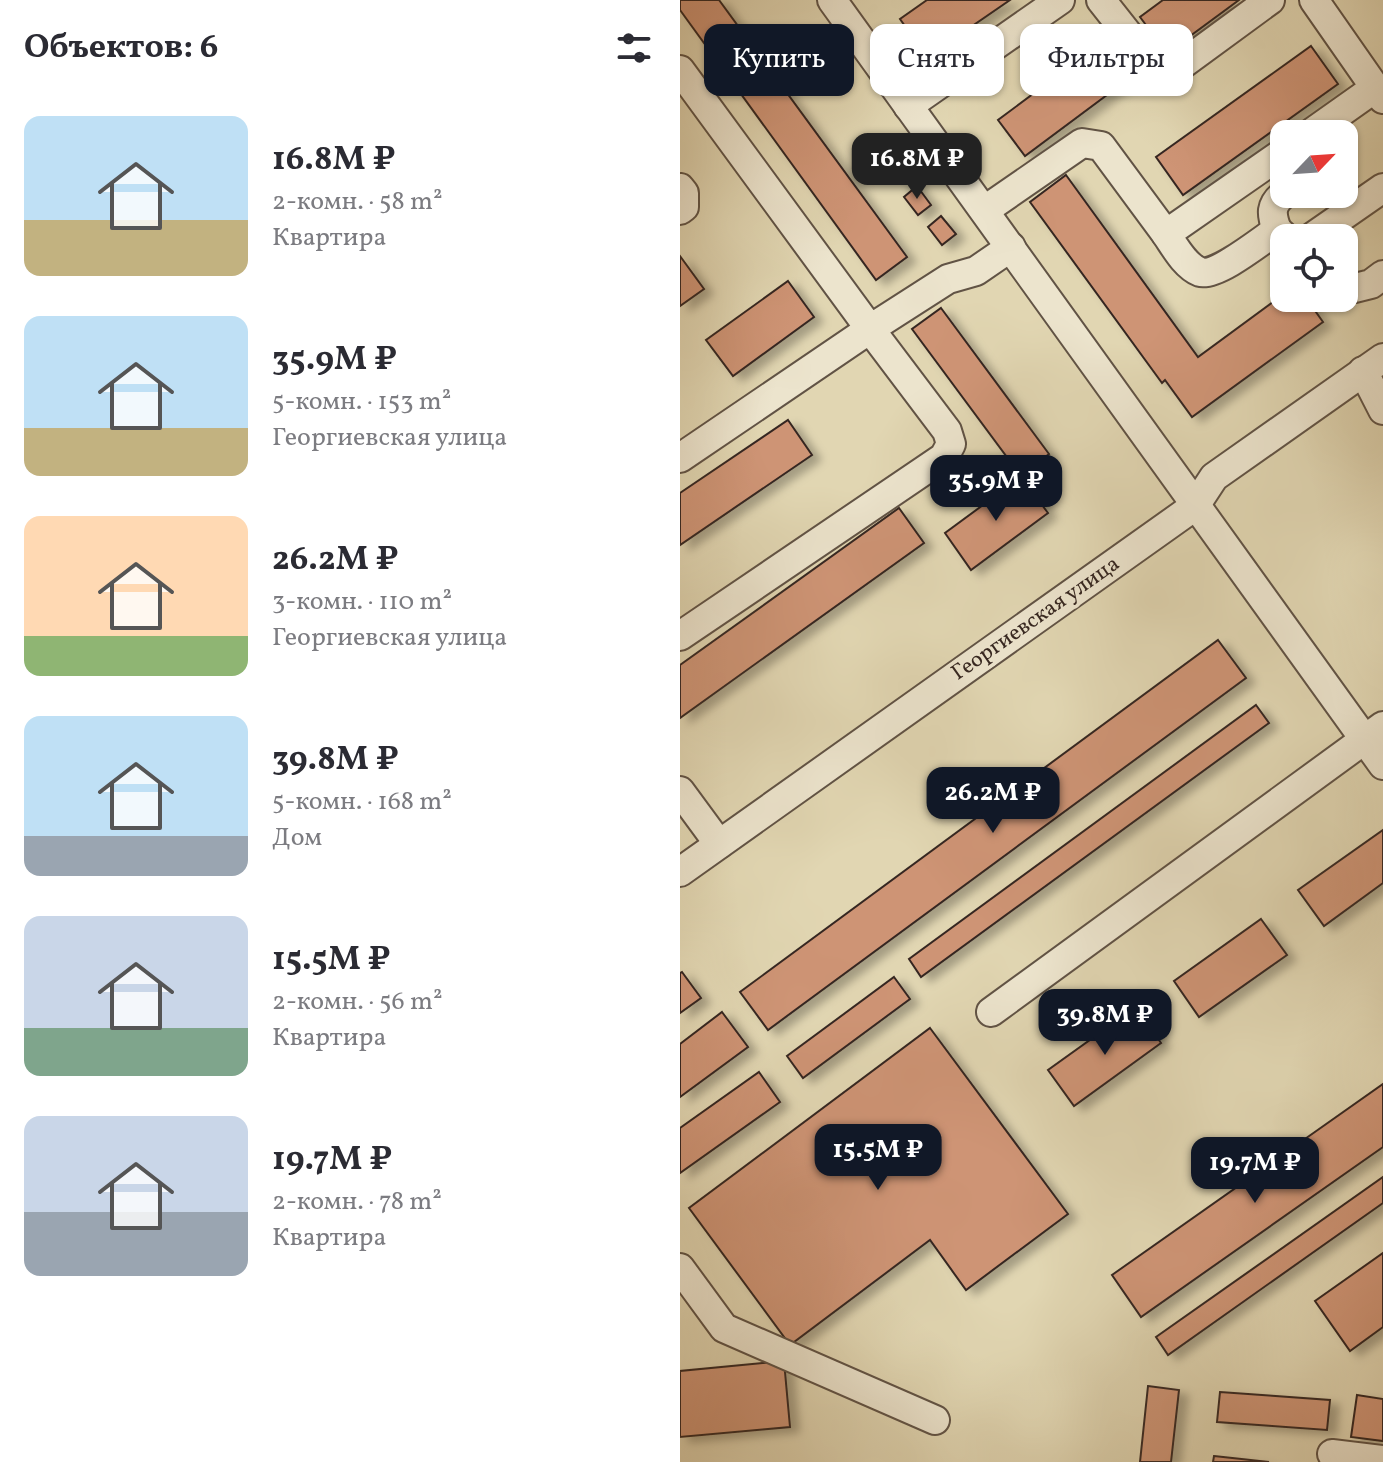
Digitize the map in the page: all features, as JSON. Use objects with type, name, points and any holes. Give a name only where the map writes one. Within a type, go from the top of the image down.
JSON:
[{"type":"street","points":[[832,0],[1195,506],[1374,732],[1383,765]]},
{"type":"street","points":[[908,106],[1060,0]]},
{"type":"street","points":[[1101,0],[1157,71],[1169,74],[1270,0]]},
{"type":"street","points":[[1314,0],[1379,94],[1334,120]]},
{"type":"street","points":[[680,70],[947,431],[951,444],[944,457],[680,636]]},
{"type":"street","points":[[985,210],[1082,143],[1101,146],[1188,264],[1202,273],[1270,248]]},
{"type":"street","points":[[1166,234],[1270,162]]},
{"type":"street","points":[[680,188],[684,193],[684,207],[680,210]]},
{"type":"street","points":[[1321,224],[1383,188]]},
{"type":"street","points":[[1273,208],[1271,215],[1283,224]]},
{"type":"street","points":[[680,458],[948,279],[976,271],[1011,247]]},
{"type":"street","points":[[1358,287],[1371,284],[1383,275]]},
{"type":"street","points":[[1373,364],[1383,410]]},
{"type":"street","name":"Георгиевская улица","points":[[680,872],[1195,506],[1214,477],[1373,364]]},
{"type":"street","points":[[991,1012],[1374,732]]},
{"type":"street","points":[[680,791],[719,844]]},
{"type":"street","points":[[680,1268],[724,1328],[935,1420]]},
{"type":"street","points":[[1332,1454],[1383,1460]]},
{"type":"building","points":[[680,0],[719,0],[737,24],[704,24],[704,43],[680,10]]},
{"type":"building","points":[[927,0],[1010,0],[975,24],[904,24],[900,19]]},
{"type":"building","points":[[1163,0],[1239,0],[1193,34],[1193,24],[1145,24],[1140,17]]},
{"type":"building","points":[[1311,46],[1338,84],[1288,120],[1270,120],[1270,133],[1183,195],[1156,157]]},
{"type":"building","points":[[742,96],[789,96],[907,257],[876,280]]},
{"type":"building","points":[[1030,96],[1106,96],[1025,156],[998,120]]},
{"type":"building","points":[[1066,175],[1198,357],[1270,304],[1270,312],[1316,312],[1323,322],[1192,417],[1165,380],[1162,383],[1030,202]]},
{"type":"building","points":[[917,186],[931,205],[918,215],[904,197]]},
{"type":"building","points":[[941,216],[956,234],[942,245],[928,227]]},
{"type":"building","points":[[680,256],[704,289],[680,306]]},
{"type":"building","points":[[788,281],[814,317],[733,376],[706,340]]},
{"type":"building","points":[[941,308],[1049,454],[1021,476],[912,329]]},
{"type":"building","points":[[788,420],[812,455],[680,545],[680,493]]},
{"type":"building","points":[[1021,477],[1048,513],[971,570],[945,533]]},
{"type":"building","points":[[899,508],[924,543],[680,718],[680,665]]},
{"type":"building","points":[[1218,640],[1246,678],[768,1030],[740,992]]},
{"type":"building","points":[[1256,705],[1269,723],[921,977],[909,959]]},
{"type":"building","points":[[1383,830],[1383,883],[1324,926],[1298,890]]},
{"type":"building","points":[[1261,919],[1287,955],[1199,1017],[1174,981]]},
{"type":"building","points":[[680,973],[701,998],[680,1013]]},
{"type":"building","points":[[894,977],[910,999],[803,1078],[787,1056]]},
{"type":"building","points":[[1136,1007],[1161,1043],[1074,1106],[1048,1070]]},
{"type":"building","points":[[722,1012],[748,1047],[680,1097],[680,1044]]},
{"type":"building","points":[[930,1028],[1068,1214],[966,1290],[930,1240],[790,1345],[689,1208]]},
{"type":"building","points":[[759,1072],[780,1102],[680,1173],[680,1128]]},
{"type":"building","points":[[1383,1084],[1383,1147],[1141,1317],[1112,1275]]},
{"type":"building","points":[[1383,1177],[1383,1203],[1168,1355],[1156,1337]]},
{"type":"building","points":[[1383,1253],[1383,1327],[1350,1351],[1315,1301]]},
{"type":"building","points":[[784,1361],[790,1427],[680,1437],[680,1371]]},
{"type":"building","points":[[1148,1386],[1179,1390],[1171,1462],[1140,1462]]},
{"type":"building","points":[[1220,1392],[1330,1400],[1327,1430],[1217,1422]]},
{"type":"building","points":[[1357,1395],[1383,1399],[1383,1441],[1351,1437]]},
{"type":"building","points":[[1214,1456],[1269,1462],[1213,1462]]}]
